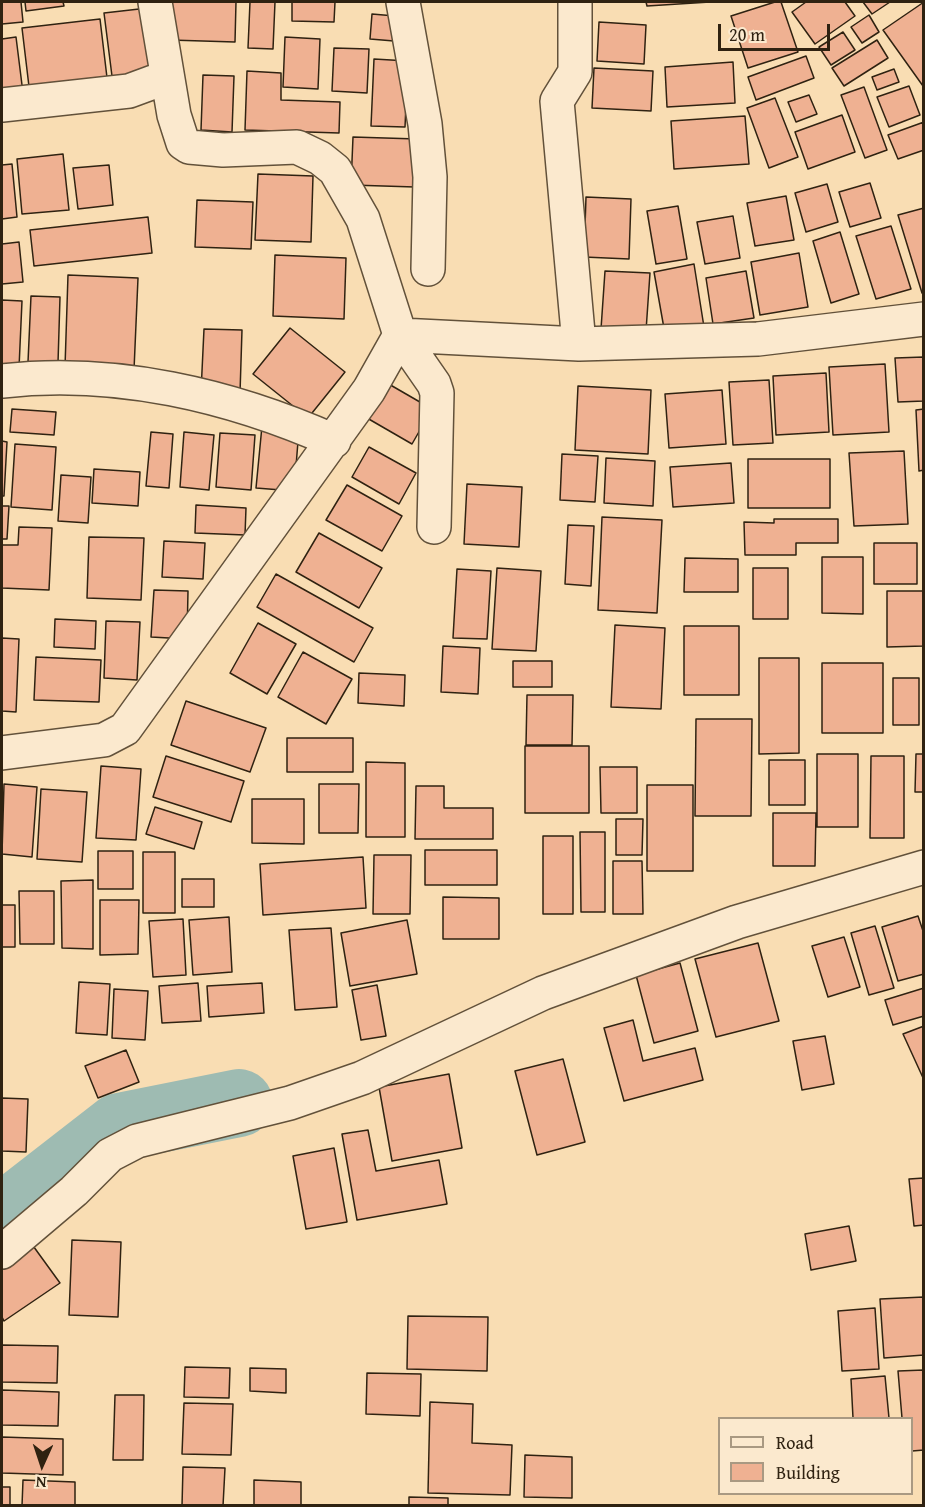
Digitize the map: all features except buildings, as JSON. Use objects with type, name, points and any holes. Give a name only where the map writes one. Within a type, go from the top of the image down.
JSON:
[{"type":"street","points":[[155,2],[179,135],[189,147],[223,150],[297,147],[320,158],[335,170],[363,219],[400,335],[434,384],[437,393],[434,527]]},
{"type":"street","points":[[403,2],[425,124],[430,177],[428,268]]},
{"type":"street","points":[[575,2],[575,72],[557,101],[579,344]]},
{"type":"street","points":[[2,105],[129,91],[167,77]]},
{"type":"street","points":[[400,335],[579,344],[758,339],[924,319]]},
{"type":"street","points":[[2,753],[104,740],[125,729],[334,441],[369,390],[400,335]]},
{"type":"street","points":[[2,381],[74,376],[133,382],[241,404],[282,418],[334,441]]},
{"type":"street","points":[[2,1252],[74,1191],[110,1155],[137,1141],[290,1102],[362,1078],[543,993],[736,922],[924,867]]},
{"type":"waterway","points":[[2,1218],[119,1127],[239,1103]]}]
